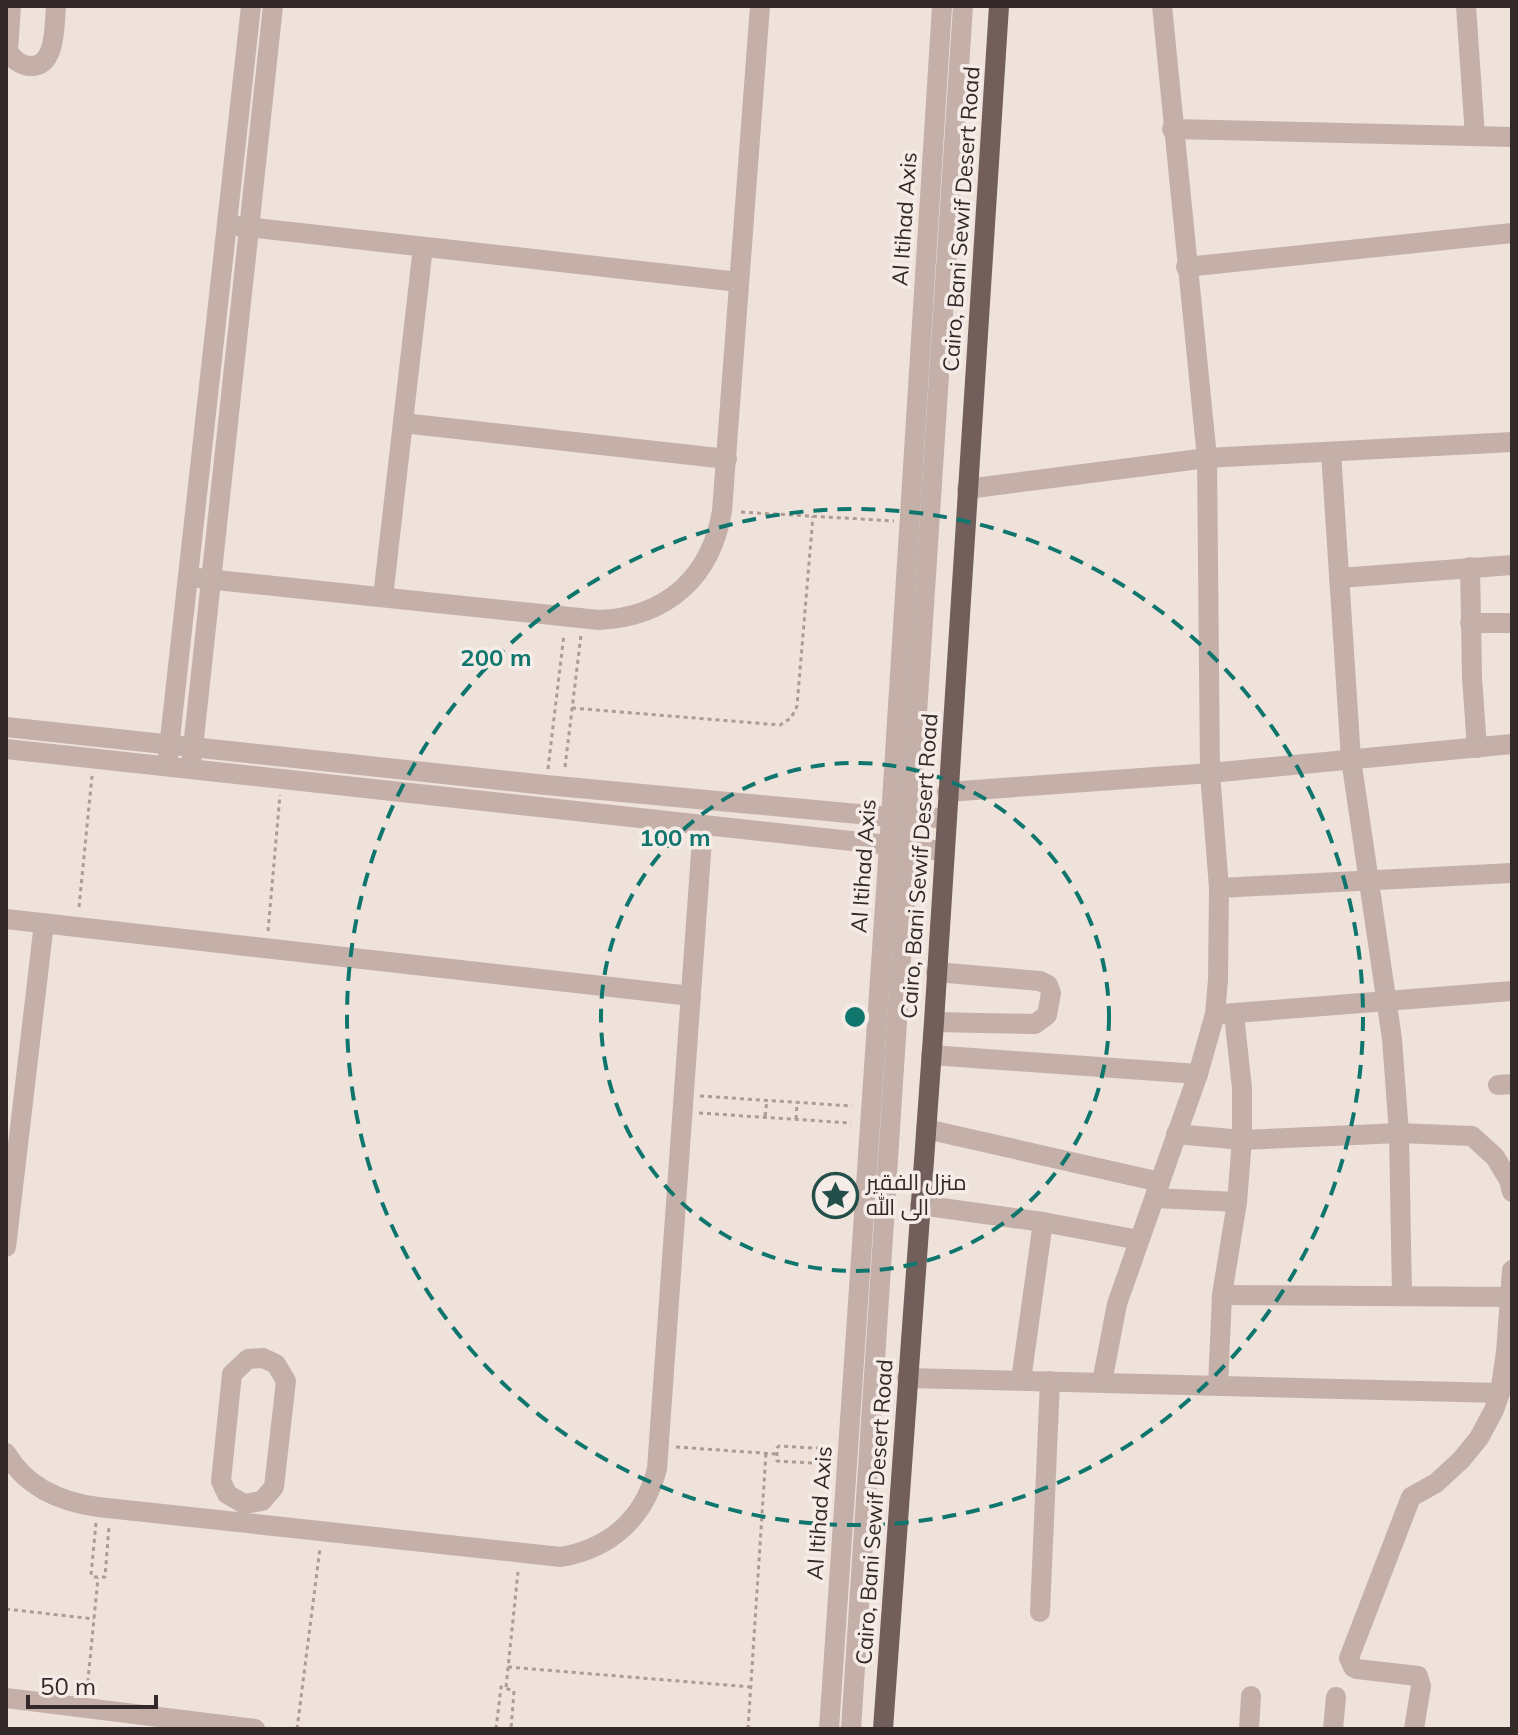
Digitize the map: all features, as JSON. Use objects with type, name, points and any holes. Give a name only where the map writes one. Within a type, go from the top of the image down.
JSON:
[{"type":"main road","name":"Cairo, Bani Sewif Desert Road","points":[[883,1729],[934,1022],[999,6]]},
{"type":"street","points":[[9,18],[7,45],[11,56],[28,66],[42,63],[50,53],[56,6]]},
{"type":"street","points":[[167,766],[251,6]]},
{"type":"street","points":[[190,769],[273,6]]},
{"type":"street","points":[[188,577],[599,620],[647,611],[676,594],[708,557],[722,511],[760,6]]},
{"type":"street","name":"Al Itihad Axis","points":[[829,1729],[942,6]]},
{"type":"street","name":"Al Itihad Axis","points":[[851,1729],[963,6]]},
{"type":"street","points":[[1162,6],[1207,458],[1210,773],[1224,1014],[1242,1088],[1242,1140],[1237,1202],[1222,1295],[1218,1386]]},
{"type":"street","points":[[1466,6],[1475,136]]},
{"type":"street","points":[[1172,129],[1512,137]]},
{"type":"street","points":[[227,225],[739,282]]},
{"type":"street","points":[[1186,267],[1512,233]]},
{"type":"street","points":[[383,597],[423,247]]},
{"type":"street","points":[[403,423],[727,459]]},
{"type":"street","points":[[967,489],[1207,458],[1512,442]]},
{"type":"street","points":[[1331,452],[1351,759],[1367,882],[1388,1002],[1399,1133],[1402,1295]]},
{"type":"street","points":[[1339,578],[1512,565]]},
{"type":"street","points":[[1470,567],[1477,748]]},
{"type":"street","points":[[1470,623],[1512,623]]},
{"type":"street","points":[[6,727],[554,786],[891,817],[945,818]]},
{"type":"street","points":[[947,792],[1210,773],[1512,744]]},
{"type":"street","points":[[6,749],[943,851]]},
{"type":"street","points":[[6,1453],[21,1473],[48,1494],[72,1503],[104,1508],[242,1514],[322,1532],[561,1557],[605,1543],[618,1534],[647,1498],[657,1469],[703,825]]},
{"type":"street","points":[[1219,888],[1512,873]]},
{"type":"street","points":[[6,919],[691,996]]},
{"type":"street","points":[[6,1247],[44,923]]},
{"type":"street","points":[[934,1022],[1035,1024],[1047,1015],[1051,993],[1048,985],[1040,981],[936,972]]},
{"type":"street","points":[[1224,1014],[1512,991]]},
{"type":"street","points":[[1102,1382],[1117,1304],[1198,1074],[1224,1014]]},
{"type":"street","points":[[931,1055],[1198,1074]]},
{"type":"street","points":[[926,1129],[1158,1190],[1237,1202]]},
{"type":"street","points":[[1176,1134],[1242,1140],[1399,1133],[1472,1136],[1495,1157],[1509,1180],[1512,1192]]},
{"type":"street","points":[[920,1205],[1043,1222],[1139,1240]]},
{"type":"street","points":[[1021,1380],[1043,1222]]},
{"type":"street","points":[[1414,1729],[1421,1686],[1418,1676],[1357,1669],[1349,1658],[1411,1497],[1436,1483],[1461,1460],[1479,1438],[1500,1393],[1512,1297],[1512,1270]]},
{"type":"street","points":[[1222,1295],[1512,1297]]},
{"type":"street","points":[[263,1358],[276,1364],[286,1381],[274,1487],[262,1501],[242,1514],[221,1481],[232,1374],[248,1359],[263,1358]]},
{"type":"street","points":[[907,1378],[1500,1393]]},
{"type":"street","points":[[1040,1612],[1050,1381]]},
{"type":"street","points":[[1249,1729],[1251,1696]]},
{"type":"street","points":[[1333,1729],[1336,1697]]},
{"type":"street","points":[[6,1698],[255,1729]]},
{"type":"path","points":[[722,511],[909,521]]},
{"type":"path","points":[[572,708],[780,725],[786,722],[797,706],[813,516]]},
{"type":"path","points":[[554,786],[572,708],[575,617]]},
{"type":"path","points":[[554,786],[575,617]]},
{"type":"path","points":[[77,927],[93,759]]},
{"type":"path","points":[[267,948],[282,779]]},
{"type":"path","points":[[684,1103],[767,1100],[870,1116]]},
{"type":"path","points":[[765,1117],[767,1100]]},
{"type":"path","points":[[684,1103],[796,1120],[870,1116]]},
{"type":"path","points":[[796,1120],[797,1103]]},
{"type":"path","points":[[659,1446],[776,1454]]},
{"type":"path","points":[[779,1446],[847,1457],[779,1461],[776,1454],[779,1446]]},
{"type":"path","points":[[748,1729],[766,1453]]},
{"type":"path","points":[[104,1508],[106,1576],[98,1578],[91,1575],[104,1508]]},
{"type":"path","points":[[297,1729],[322,1532]]},
{"type":"path","points":[[506,1687],[520,1553]]},
{"type":"path","points":[[85,1708],[98,1578]]},
{"type":"path","points":[[6,1609],[94,1619]]},
{"type":"path","points":[[508,1667],[751,1687]]},
{"type":"path","points":[[496,1729],[499,1688],[506,1687],[514,1691],[511,1729]]},
{"type":"place","name":"منزل الفقير الى الله","points":[[835,1195]]}]
